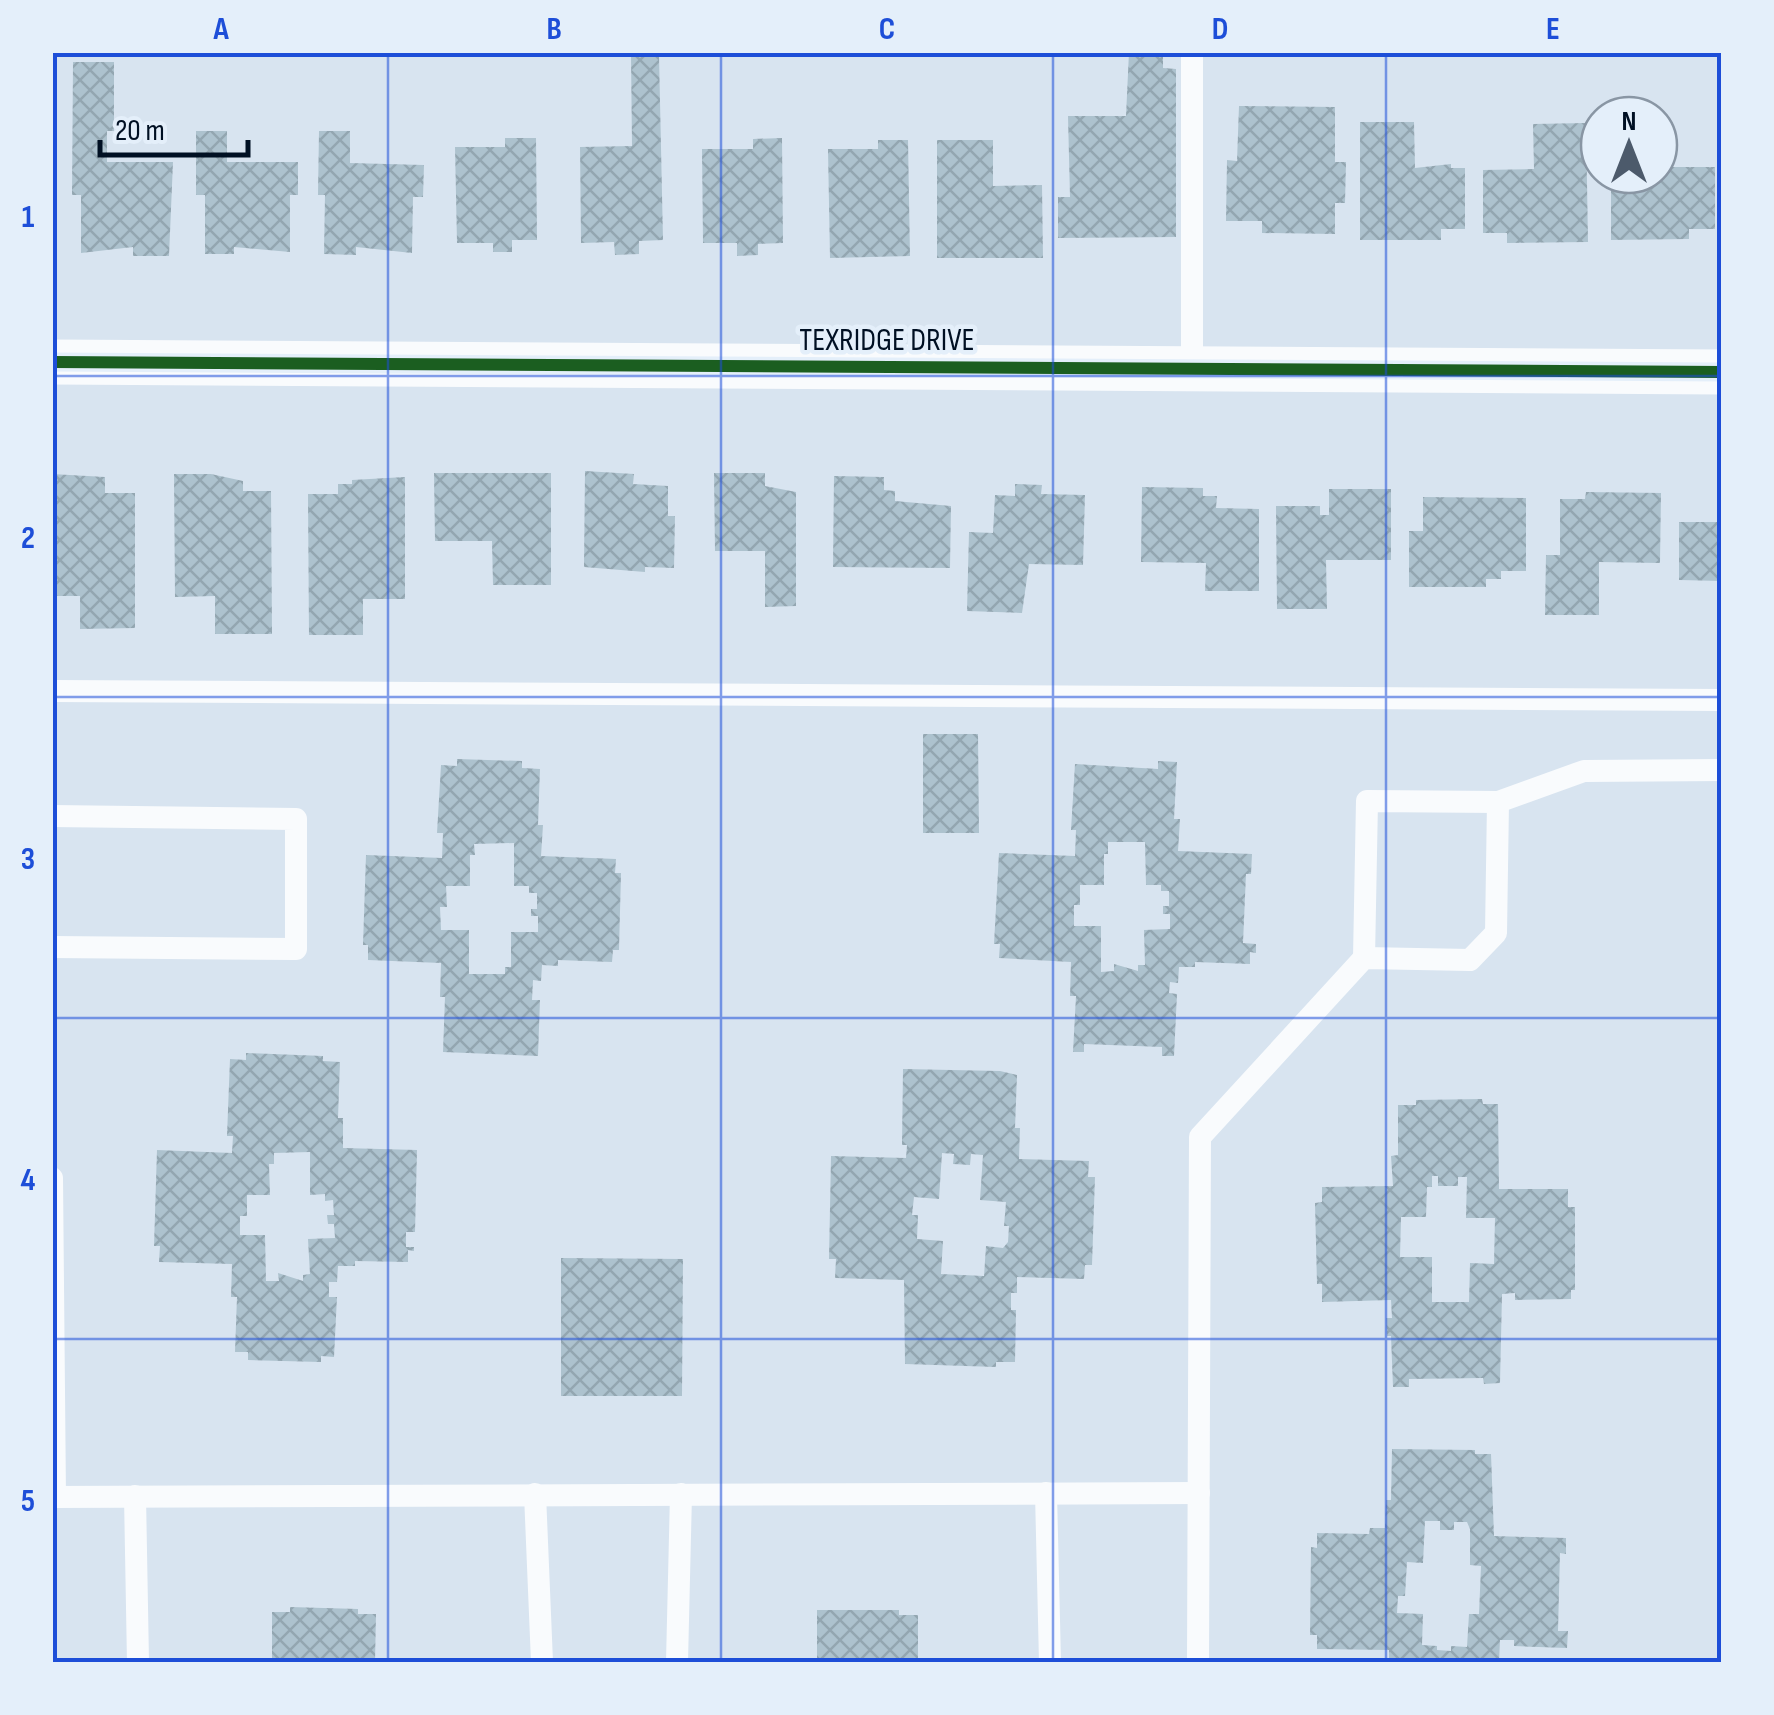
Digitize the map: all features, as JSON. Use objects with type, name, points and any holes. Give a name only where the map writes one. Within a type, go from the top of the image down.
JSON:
[{"type":"street","name":"TEXRIDGE DRIVE","points":[[52,362],[1722,372]]},
{"type":"lane","points":[[1192,52],[1192,368]]},
{"type":"lane","points":[[52,691],[1722,700]]},
{"type":"lane","points":[[1198,1662],[1200,1137],[1364,958],[1366,802],[1498,802],[1584,771],[1722,770]]},
{"type":"lane","points":[[1364,958],[1470,960],[1496,933],[1498,802]]},
{"type":"lane","points":[[52,816],[296,819],[296,949],[52,947]]},
{"type":"lane","points":[[52,1178],[54,1497],[1198,1493]]},
{"type":"lane","points":[[1046,1493],[1050,1662]]},
{"type":"lane","points":[[535,1494],[542,1662]]},
{"type":"lane","points":[[678,1662],[681,1494]]},
{"type":"lane","points":[[136,1496],[138,1662]]},
{"type":"building","points":[[1129,52],[1163,52],[1163,68],[1176,69],[1176,237],[1058,238],[1058,197],[1070,197],[1068,116],[1126,116]]},
{"type":"building","points":[[659,55],[663,240],[639,241],[639,254],[615,255],[614,242],[581,243],[580,147],[632,146],[631,56]]},
{"type":"building","points":[[73,62],[114,62],[114,131],[107,131],[107,162],[173,162],[169,256],[133,256],[133,247],[81,253],[81,195],[72,195]]},
{"type":"building","points":[[1239,106],[1335,107],[1335,162],[1346,162],[1345,203],[1335,203],[1335,234],[1262,233],[1262,221],[1226,221],[1227,160],[1237,161]]},
{"type":"building","points":[[1360,122],[1414,122],[1415,168],[1451,164],[1451,168],[1465,168],[1465,229],[1441,229],[1441,240],[1360,240]]},
{"type":"building","points":[[1579,123],[1579,195],[1587,195],[1588,242],[1507,243],[1507,233],[1483,233],[1483,170],[1534,169],[1533,124]]},
{"type":"building","points":[[196,131],[227,131],[227,162],[298,162],[298,195],[290,195],[290,252],[234,247],[234,254],[205,254],[205,195],[196,195]]},
{"type":"building","points":[[319,131],[350,131],[350,163],[424,165],[423,197],[413,197],[412,253],[356,247],[356,255],[324,254],[325,195],[318,195]]},
{"type":"building","points":[[505,138],[536,138],[537,240],[512,240],[512,252],[493,252],[493,243],[457,243],[455,147],[505,147]]},
{"type":"building","points":[[782,138],[783,243],[758,244],[758,255],[737,256],[737,243],[703,243],[702,149],[753,149],[753,139]]},
{"type":"building","points":[[878,140],[908,140],[910,256],[830,258],[828,149],[878,149]]},
{"type":"building","points":[[937,140],[993,140],[993,186],[1042,185],[1043,258],[937,258]]},
{"type":"building","points":[[1679,167],[1715,167],[1715,229],[1689,229],[1689,239],[1611,240],[1611,195],[1679,195]]},
{"type":"building","points":[[585,471],[634,474],[633,484],[668,486],[668,516],[675,516],[674,568],[645,567],[645,572],[584,567]]},
{"type":"building","points":[[434,473],[551,473],[551,585],[493,585],[492,541],[435,541]]},
{"type":"building","points":[[714,473],[765,473],[765,486],[796,492],[796,606],[765,607],[765,551],[715,551]]},
{"type":"building","points":[[52,474],[105,477],[105,493],[135,493],[135,628],[80,629],[80,596],[52,596]]},
{"type":"building","points":[[174,474],[211,474],[243,481],[243,491],[271,491],[272,634],[215,634],[215,596],[175,597]]},
{"type":"building","points":[[834,476],[884,477],[884,490],[895,491],[895,501],[951,506],[950,568],[833,567]]},
{"type":"building","points":[[405,477],[405,599],[363,599],[363,635],[309,635],[308,494],[338,494],[338,484],[352,484],[352,480]]},
{"type":"building","points":[[1015,484],[1042,485],[1041,494],[1085,495],[1083,565],[1029,564],[1022,613],[967,611],[969,532],[993,533],[995,495],[1015,496]]},
{"type":"building","points":[[1142,487],[1203,488],[1203,496],[1217,496],[1216,508],[1259,509],[1259,591],[1205,591],[1206,563],[1141,562]]},
{"type":"building","points":[[1329,489],[1391,489],[1391,560],[1326,560],[1327,609],[1277,609],[1276,506],[1320,506],[1320,515],[1329,515]]},
{"type":"building","points":[[1586,492],[1661,493],[1660,563],[1599,562],[1599,615],[1545,615],[1546,555],[1560,555],[1560,499],[1585,499]]},
{"type":"building","points":[[1423,497],[1526,498],[1526,571],[1501,571],[1501,579],[1486,579],[1486,587],[1409,587],[1409,531],[1423,531]]},
{"type":"building","points":[[1717,498],[1722,498],[1722,581],[1679,580],[1679,522],[1717,522]]},
{"type":"building","points":[[923,734],[978,734],[979,833],[923,833]]},
{"type":"building","points":[[457,759],[522,761],[522,768],[540,769],[541,856],[616,859],[615,873],[621,873],[619,950],[613,950],[612,962],[558,960],[558,966],[542,965],[541,981],[533,980],[532,1000],[540,1000],[538,1056],[443,1052],[445,997],[440,997],[441,963],[368,960],[368,945],[363,945],[366,855],[442,858],[443,833],[437,833],[441,765],[457,766]],"holes":[[[514,843],[514,886],[529,886],[529,893],[537,893],[537,909],[531,909],[531,916],[538,916],[538,932],[511,932],[511,967],[505,967],[505,974],[469,974],[469,930],[441,930],[440,907],[447,907],[446,886],[470,886],[474,844]]]},
{"type":"building","points":[[1158,761],[1177,762],[1174,819],[1180,819],[1178,851],[1252,854],[1251,874],[1246,874],[1243,943],[1256,944],[1256,953],[1250,952],[1250,964],[1195,962],[1195,967],[1179,967],[1178,983],[1170,982],[1169,993],[1177,994],[1174,1056],[1162,1056],[1162,1047],[1084,1044],[1084,1052],[1073,1052],[1076,996],[1070,996],[1071,962],[999,958],[1000,944],[994,944],[999,853],[1075,856],[1076,830],[1071,830],[1075,764],[1158,769]],"holes":[[[1108,842],[1145,842],[1146,885],[1161,885],[1161,891],[1169,891],[1169,906],[1163,906],[1163,914],[1170,914],[1170,929],[1144,930],[1145,965],[1138,965],[1138,971],[1114,964],[1114,971],[1101,972],[1101,926],[1074,926],[1074,905],[1080,905],[1080,885],[1104,885]]]},
{"type":"building","points":[[246,1053],[323,1056],[323,1061],[340,1062],[338,1118],[343,1118],[343,1148],[417,1150],[415,1232],[406,1232],[406,1247],[414,1247],[414,1251],[408,1250],[408,1262],[355,1261],[355,1266],[338,1266],[337,1282],[329,1282],[329,1297],[337,1297],[334,1357],[321,1356],[321,1362],[248,1360],[248,1352],[235,1352],[237,1297],[231,1297],[232,1264],[159,1262],[160,1246],[154,1246],[157,1150],[232,1153],[233,1136],[227,1136],[230,1059],[246,1060]],"holes":[[[310,1152],[310,1195],[325,1194],[325,1201],[333,1200],[334,1215],[327,1215],[328,1224],[334,1224],[335,1238],[308,1239],[310,1274],[303,1275],[303,1281],[278,1273],[279,1281],[266,1281],[265,1235],[240,1235],[240,1216],[247,1216],[247,1195],[270,1195],[269,1164],[274,1164],[274,1153]]]},
{"type":"building","points":[[903,1069],[1000,1071],[1017,1075],[1015,1128],[1020,1128],[1019,1159],[1089,1161],[1088,1177],[1095,1177],[1092,1265],[1085,1265],[1084,1279],[1017,1277],[1017,1293],[1011,1293],[1011,1310],[1016,1310],[1015,1362],[996,1362],[996,1367],[905,1364],[904,1280],[835,1278],[836,1259],[829,1259],[831,1156],[906,1158],[907,1145],[902,1145]],"holes":[[[942,1153],[954,1154],[953,1164],[970,1165],[971,1154],[983,1155],[980,1200],[1006,1202],[1004,1226],[1009,1226],[1008,1242],[1003,1248],[986,1246],[984,1276],[941,1274],[943,1241],[917,1239],[918,1215],[912,1215],[914,1197],[939,1199]]]},
{"type":"building","points":[[1482,1099],[1483,1104],[1498,1104],[1499,1189],[1568,1189],[1568,1207],[1575,1207],[1575,1290],[1571,1290],[1571,1299],[1515,1300],[1515,1293],[1502,1294],[1500,1383],[1484,1384],[1483,1378],[1409,1379],[1409,1387],[1393,1387],[1391,1336],[1387,1336],[1386,1318],[1392,1318],[1391,1300],[1322,1302],[1322,1284],[1317,1284],[1315,1203],[1322,1202],[1322,1187],[1393,1186],[1391,1156],[1398,1155],[1398,1105],[1416,1105],[1416,1100]],"holes":[[[1432,1176],[1438,1176],[1438,1186],[1458,1186],[1458,1177],[1467,1177],[1466,1218],[1495,1218],[1494,1264],[1470,1263],[1469,1302],[1432,1302],[1432,1257],[1400,1257],[1401,1217],[1426,1217],[1427,1187],[1432,1187]]]},
{"type":"building","points":[[561,1258],[683,1259],[682,1396],[561,1396]]},
{"type":"building","points":[[1392,1449],[1475,1450],[1475,1454],[1491,1454],[1494,1536],[1566,1538],[1566,1554],[1560,1553],[1558,1631],[1568,1631],[1567,1648],[1514,1646],[1514,1640],[1500,1640],[1499,1662],[1389,1662],[1389,1650],[1317,1649],[1317,1635],[1310,1635],[1311,1547],[1317,1548],[1317,1533],[1369,1534],[1370,1528],[1385,1528],[1386,1500],[1391,1500]],"holes":[[[1425,1521],[1440,1521],[1440,1530],[1454,1530],[1454,1522],[1467,1522],[1470,1565],[1481,1566],[1479,1614],[1469,1614],[1467,1647],[1451,1646],[1451,1651],[1422,1645],[1423,1614],[1397,1613],[1398,1596],[1405,1596],[1407,1562],[1423,1563]]]},
{"type":"building","points":[[290,1607],[358,1609],[358,1614],[376,1614],[375,1662],[272,1662],[272,1612],[290,1612]]},
{"type":"building","points":[[817,1610],[899,1610],[899,1615],[918,1615],[918,1662],[817,1662]]},
{"type":"cycle path","points":[[52,362],[1722,372]]}]
